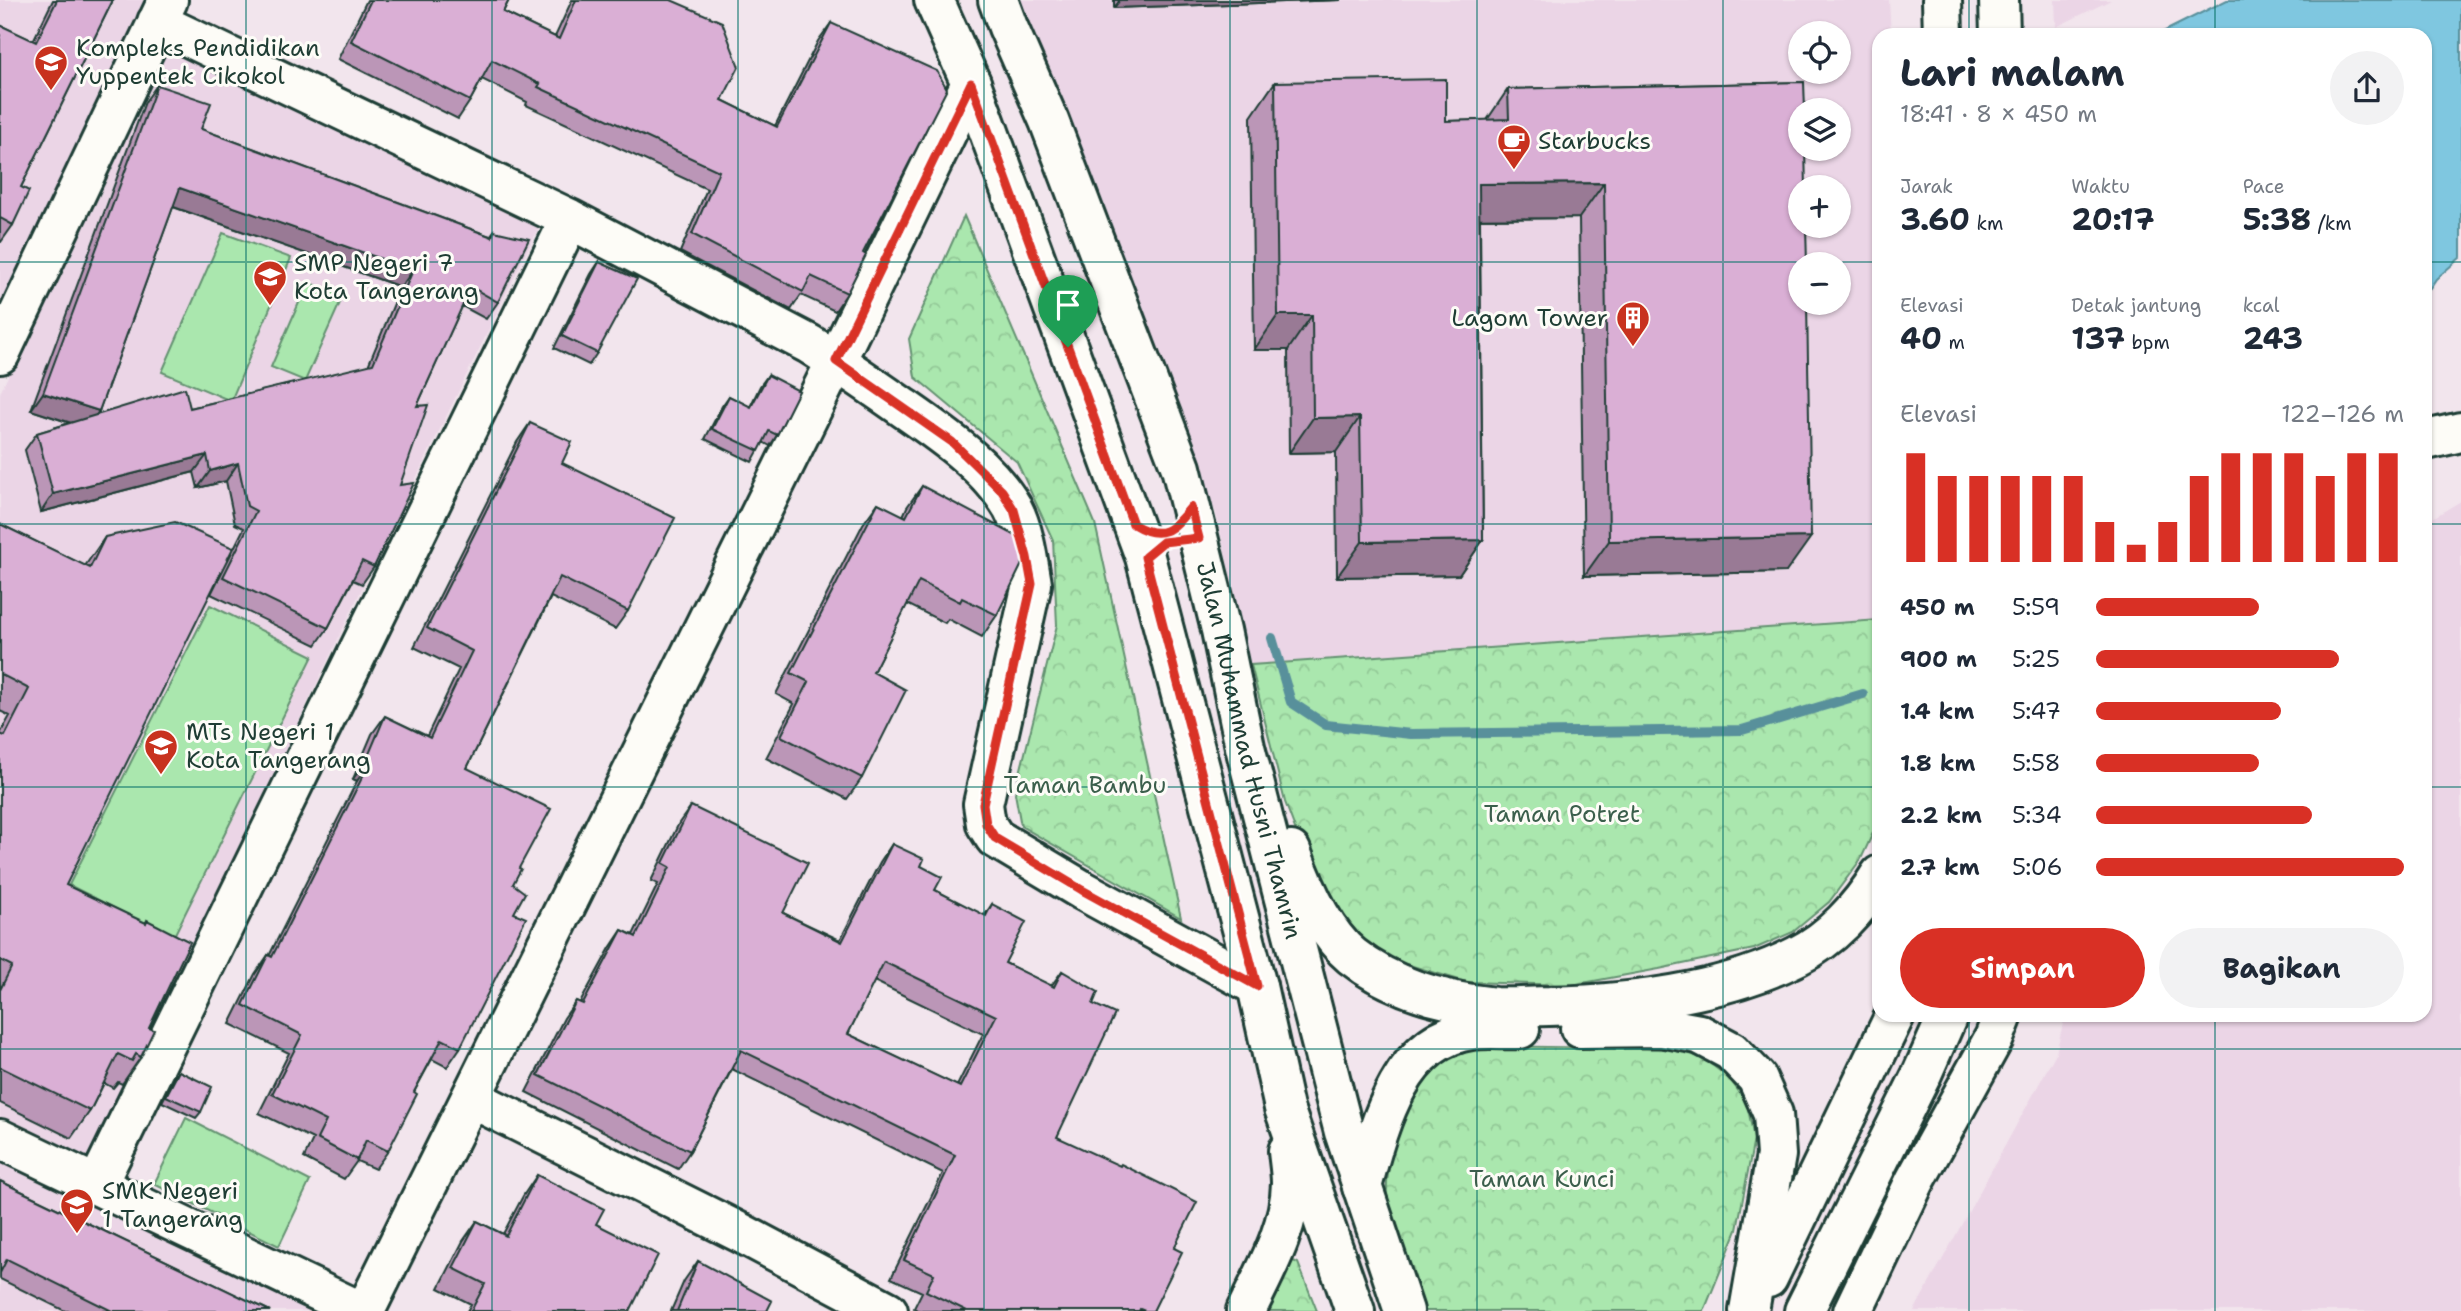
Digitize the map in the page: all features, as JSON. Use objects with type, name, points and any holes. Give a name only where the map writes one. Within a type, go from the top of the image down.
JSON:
[{"type":"main road","name":"Jalan Muhammad Husni Thamrin","points":[[934,0],[971,83],[1139,540],[1257,986],[1284,1108],[1355,1311]]},
{"type":"main road","name":"Jalan Muhammad Husni Thamrin","points":[[998,0],[1049,121],[1181,468],[1245,747],[1344,1132],[1404,1311]]},
{"type":"main road","points":[[1942,0],[1943,28]]},
{"type":"main road","points":[[1999,0],[2000,28]]},
{"type":"main road","points":[[0,354],[162,11],[809,344],[952,442],[1002,491],[1014,510],[1032,584],[983,804],[986,824],[995,838],[1082,890],[1257,986]]},
{"type":"main road","points":[[0,1139],[362,1311],[471,1098],[971,83]]},
{"type":"main road","points":[[97,1185],[570,219]]},
{"type":"main road","points":[[2432,439],[2461,432]]},
{"type":"main road","points":[[1139,540],[1163,542],[1195,522]]},
{"type":"main road","points":[[1245,747],[1268,792],[1295,864],[1335,938],[1351,955],[1396,983],[1462,1002],[1498,1007],[1602,1005],[1738,980],[1798,956],[1836,929],[1872,889]]},
{"type":"main road","points":[[1751,1311],[1892,1022]]},
{"type":"main road","points":[[1804,1311],[1921,1076],[1945,1022]]},
{"type":"main road","points":[[1853,1311],[1915,1181],[2000,1022]]},
{"type":"main road","points":[[1362,1187],[1374,1143],[1397,1084],[1416,1059],[1441,1041],[1470,1030],[1661,1027],[1699,1034],[1731,1051],[1757,1079],[1773,1114],[1776,1155],[1751,1311]]},
{"type":"main road","points":[[471,1098],[741,1233],[888,1311]]},
{"type":"main road","points":[[1246,1311],[1271,1259],[1286,1218],[1291,1183],[1284,1108]]},
{"type":"shaded area","name":"Kompleks Pendidikan Yuppentek Cikokol","points":[[0,0],[146,0],[0,305]]},
{"type":"shaded area","points":[[1016,0],[1889,0],[1891,28],[1872,28],[1872,621],[1251,665],[1216,513]]},
{"type":"shaded area","points":[[2055,0],[2111,0],[2056,27]]},
{"type":"shaded area","points":[[165,44],[542,221],[359,595],[88,1162],[0,1121],[0,393]]},
{"type":"shaded area","points":[[2461,501],[2461,1311],[1914,1311],[2056,1053],[2063,1022],[2432,1022],[2432,518]]},
{"type":"shaded area","name":"SMK Negeri 1 Tangerang","points":[[0,1159],[309,1311],[0,1311]]},
{"type":"green space","name":"Taman Bambu","points":[[964,216],[1095,523],[1181,918],[1021,826],[1015,793],[1057,625],[1053,540],[1017,462],[915,377],[909,339]]},
{"type":"green space","points":[[223,233],[291,258],[231,401],[162,372]]},
{"type":"green space","points":[[308,282],[343,296],[305,381],[271,367]]},
{"type":"green space","points":[[210,605],[313,656],[173,938],[69,885]]},
{"type":"green space","name":"Taman Potret","points":[[1872,621],[1872,835],[1861,859],[1829,902],[1793,932],[1754,949],[1572,985],[1466,982],[1382,957],[1342,929],[1317,887],[1285,802],[1251,665]]},
{"type":"green space","name":"Taman Kunci","points":[[1479,1046],[1674,1049],[1703,1058],[1729,1078],[1747,1103],[1754,1139],[1737,1230],[1704,1311],[1423,1311],[1386,1227],[1387,1181],[1394,1133],[1409,1089],[1431,1068]]},
{"type":"green space","points":[[186,1118],[310,1181],[279,1246],[154,1184]]},
{"type":"green space","points":[[1284,1257],[1298,1263],[1317,1311],[1257,1311]]},
{"type":"water","points":[[2227,0],[2461,0],[2461,257],[2432,285],[2432,28],[2171,28]]},
{"type":"building","points":[[57,0],[113,0],[21,187],[29,191],[13,225],[0,218],[0,25],[36,42]]},
{"type":"building","points":[[371,0],[509,0],[503,12],[559,39],[576,0],[671,0],[722,22],[739,67],[722,100],[777,127],[831,23],[937,71],[947,89],[863,253],[866,255],[847,293],[811,276],[803,292],[692,234],[719,171],[538,87],[540,84],[492,60],[470,101],[351,41]]},
{"type":"building","points":[[1446,79],[1446,121],[1509,119],[1508,89],[1804,84],[1805,98],[1788,98],[1788,161],[1805,161],[1806,175],[1788,175],[1788,238],[1806,238],[1807,252],[1788,252],[1788,315],[1807,315],[1811,537],[1609,541],[1604,183],[1479,184],[1483,540],[1362,542],[1360,417],[1313,418],[1312,315],[1278,315],[1275,82]]},
{"type":"building","points":[[157,85],[211,103],[201,129],[492,237],[494,231],[529,239],[498,302],[471,287],[417,406],[428,405],[400,485],[414,483],[374,567],[362,561],[328,628],[223,577],[256,511],[247,506],[238,463],[210,471],[207,455],[53,494],[37,433],[185,388],[190,408],[373,364],[413,270],[180,188],[99,411],[43,393]]},
{"type":"building","points":[[599,262],[637,279],[597,353],[562,336]]},
{"type":"building","points":[[768,375],[799,391],[777,435],[769,431],[759,451],[712,429],[729,396],[751,407]]},
{"type":"building","points":[[530,423],[572,442],[562,463],[675,518],[628,611],[560,577],[467,768],[551,809],[513,884],[525,893],[514,913],[526,918],[460,1048],[442,1039],[414,1092],[417,1094],[388,1151],[366,1140],[357,1160],[317,1139],[326,1121],[272,1094],[302,1035],[243,1005],[268,955],[272,957],[370,762],[366,761],[385,716],[430,738],[472,651],[427,628]]},
{"type":"building","points":[[922,486],[1020,538],[1024,560],[997,615],[962,598],[960,602],[919,581],[873,672],[906,690],[862,778],[781,736],[809,682],[791,673],[878,503],[906,517]]},
{"type":"building","points":[[175,522],[233,548],[66,885],[190,942],[149,1028],[154,1030],[141,1057],[136,1054],[132,1061],[118,1054],[90,1111],[0,1067],[0,990],[12,966],[0,960],[0,734],[5,736],[29,689],[0,674],[0,524],[90,568],[105,537]]},
{"type":"building","points":[[691,806],[808,863],[783,913],[842,942],[892,844],[924,859],[921,866],[942,877],[935,890],[986,916],[992,904],[1026,922],[1005,963],[1054,987],[1062,971],[1098,992],[1093,1004],[1115,1014],[1057,1137],[1120,1166],[1121,1164],[1197,1202],[1174,1248],[1182,1252],[1153,1311],[967,1311],[926,1291],[934,1274],[904,1260],[955,1155],[741,1050],[690,1151],[538,1075],[576,1001],[583,1004],[622,930],[636,937],[670,867],[663,863]],"holes":[[[884,962],[996,1016],[960,1087],[848,1034]]]},
{"type":"building","points":[[179,1071],[212,1087],[201,1112],[166,1096]]},
{"type":"building","points":[[537,1175],[604,1209],[596,1224],[658,1255],[630,1311],[471,1311],[485,1284],[453,1268],[477,1221],[506,1236]]},
{"type":"building","name":"SMK Negeri 1 Tangerang","points":[[0,1181],[270,1311],[112,1311],[7,1259],[0,1273]]},
{"type":"building","points":[[698,1261],[772,1301],[767,1311],[677,1311]]},
{"type":"waterway","points":[[1272,638],[1291,702],[1326,725],[1411,734],[1742,730],[1863,694]]},
{"type":"place","name":"Kompleks Pendidikan Yuppentek Cikokol","points":[[51,92]]},
{"type":"place","name":"Starbucks","points":[[1514,171]]},
{"type":"place","name":"SMP Negeri 7 Kota Tangerang","points":[[270,307]]},
{"type":"place","name":"Lagom Tower","points":[[1633,348]]},
{"type":"place","name":"MTs Negeri 1 Kota Tangerang","points":[[161,776]]},
{"type":"place","name":"SMK Negeri 1 Tangerang","points":[[77,1235]]},
{"type":"route","points":[[971,83],[1068,347],[1133,524],[1152,534],[1166,532],[1182,519],[1191,507],[1199,538],[1163,542],[1145,557],[1257,986],[1082,890],[995,838],[986,824],[983,804],[1032,584],[1014,510],[1002,491],[952,442],[836,361],[971,83]]}]
